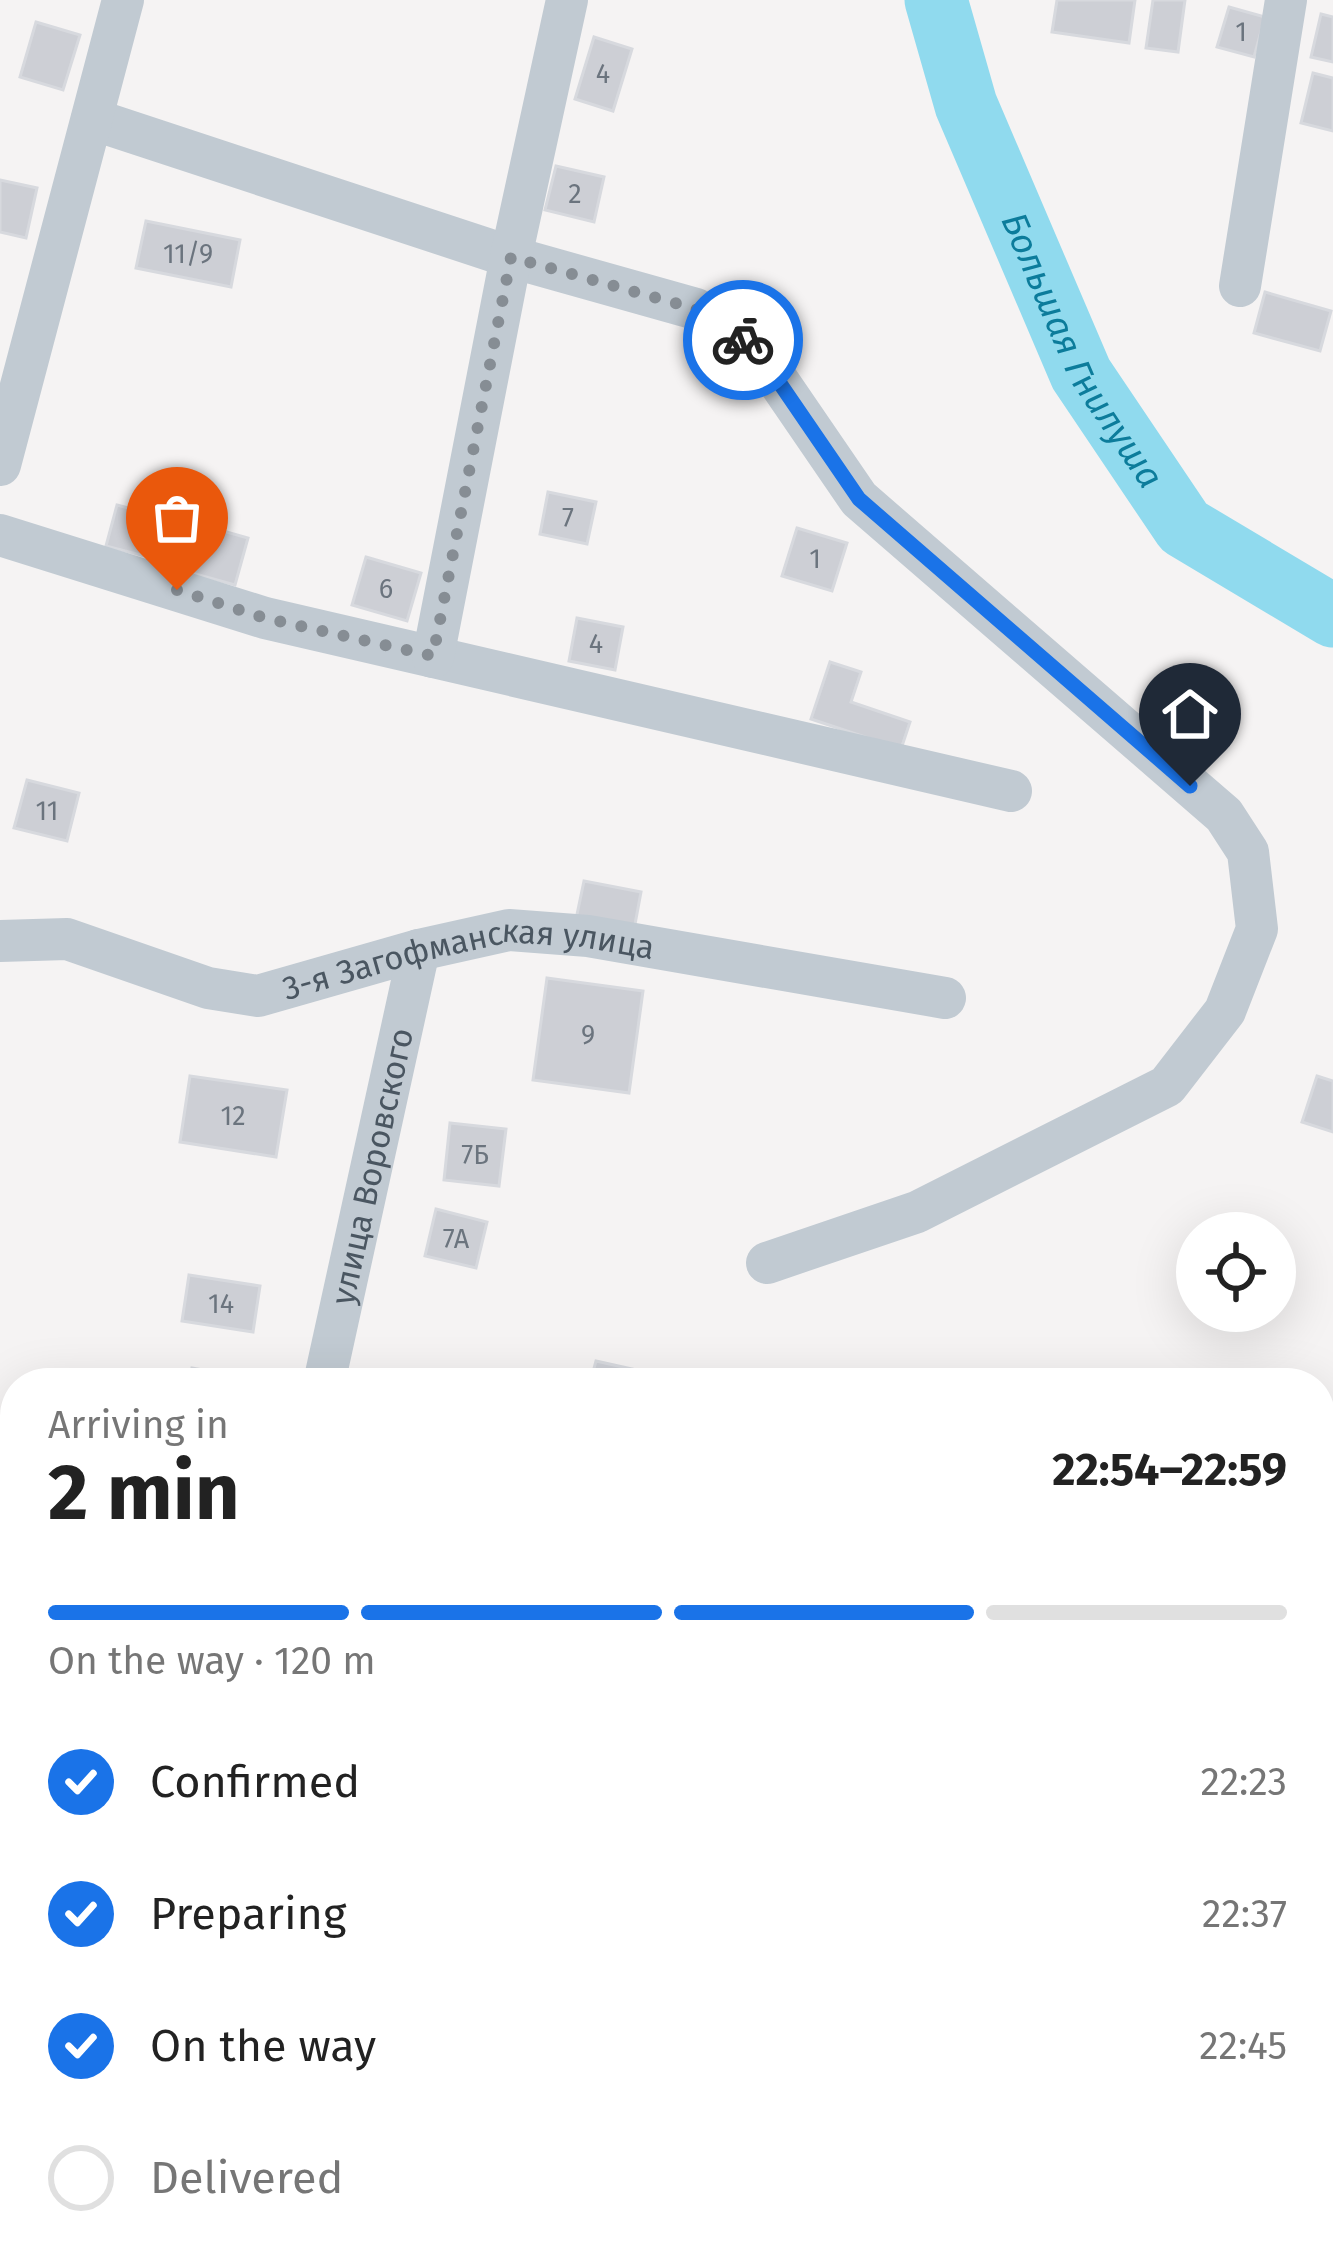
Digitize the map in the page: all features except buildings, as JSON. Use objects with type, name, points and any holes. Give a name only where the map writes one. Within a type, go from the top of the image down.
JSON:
[{"type":"street","points":[[0,465],[123,0]]},
{"type":"street","points":[[433,656],[567,0]]},
{"type":"street","points":[[1240,286],[1286,0]]},
{"type":"street","points":[[92,119],[511,257],[696,309],[757,350],[859,499],[1224,815],[1248,852],[1257,929],[1225,1011],[1167,1085],[917,1212],[767,1263]]},
{"type":"street","points":[[0,536],[265,618],[1011,791]]},
{"type":"street","name":"3-я Загофманская улица","points":[[0,941],[67,939],[208,988],[258,996],[509,930],[587,936],[945,998]]},
{"type":"street","name":"улица Воровского","points":[[328,1368],[419,950]]},
{"type":"waterway","name":"Большая Гнилуша","points":[[936,0],[966,105],[1081,374],[1184,527],[1333,616]]},
{"type":"way so far","points":[[177,590],[265,618],[433,656],[511,257],[696,309],[743,340]]},
{"type":"route","points":[[743,340],[757,350],[859,499],[1190,786]]}]
